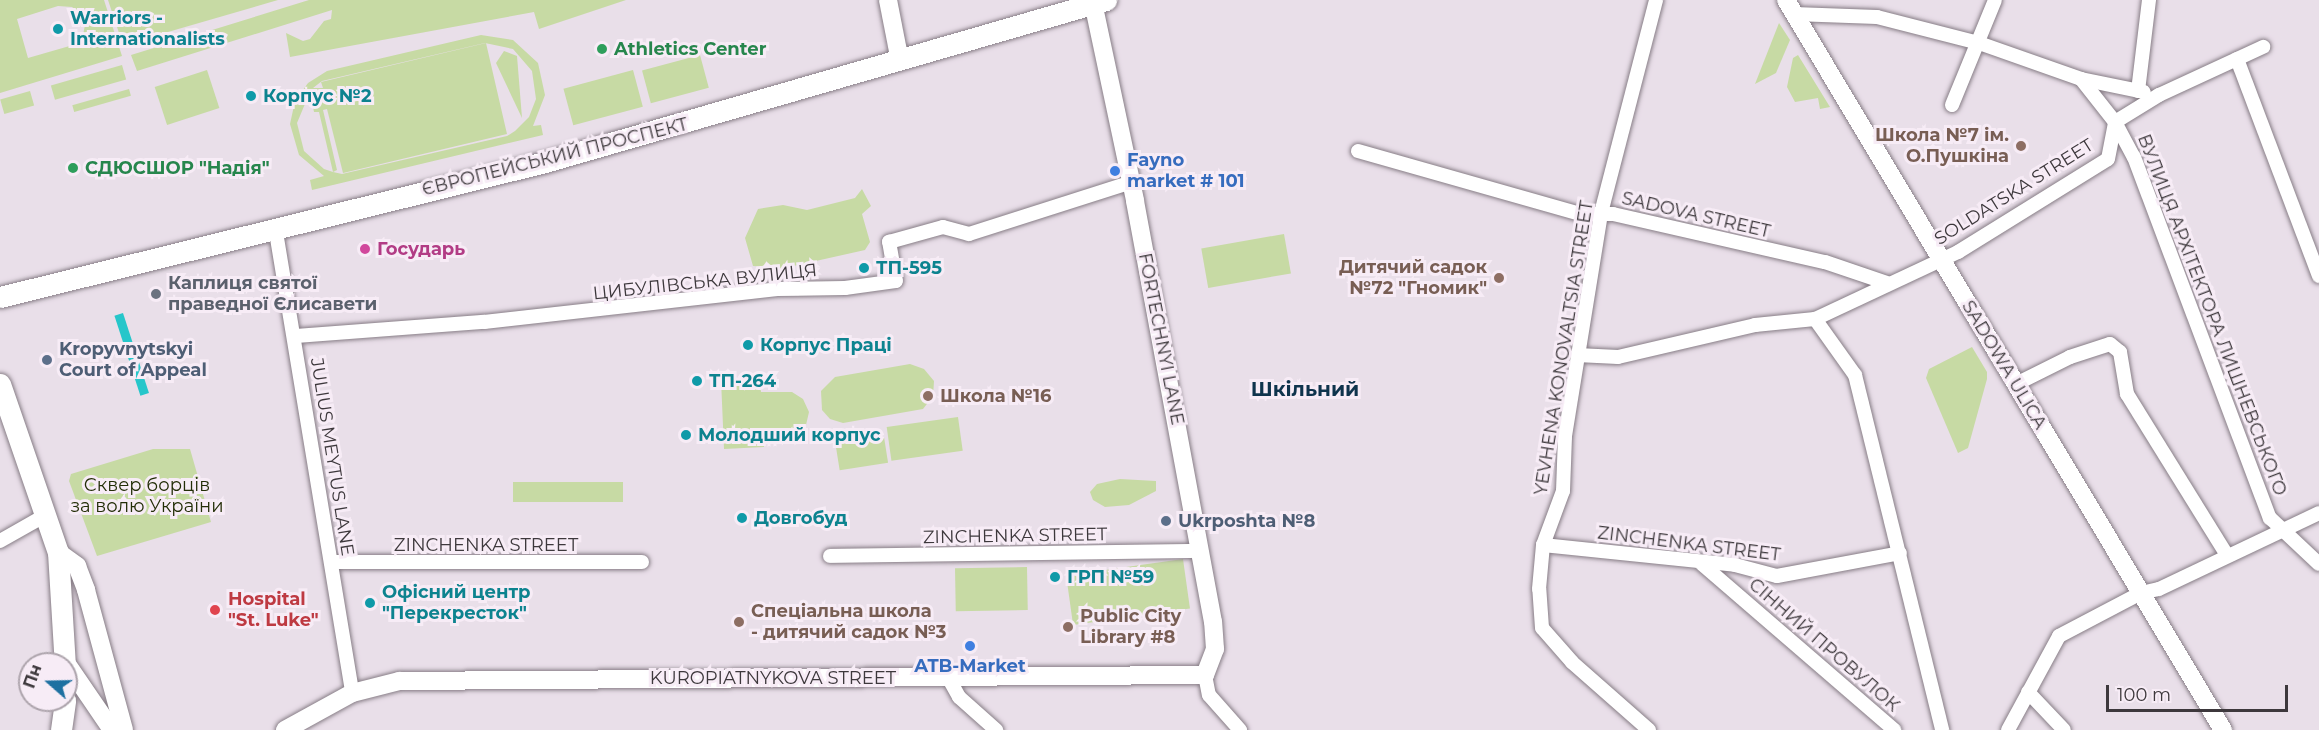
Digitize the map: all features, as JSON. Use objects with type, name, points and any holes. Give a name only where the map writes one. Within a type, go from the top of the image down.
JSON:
[{"type":"main road","name":"ЄВРОПЕЙСЬКИЙ ПРОСПЕКТ","points":[[0,297],[275,226],[545,162],[900,61],[1087,3]]},
{"type":"main road","points":[[0,384],[58,552],[65,652]]},
{"type":"main road","points":[[61,730],[63,712]]},
{"type":"street","points":[[888,0],[900,61]]},
{"type":"street","name":"YEVHENA KONOVALTSIA STREET","points":[[1649,730],[1572,662],[1542,628],[1539,589],[1543,545],[1563,491],[1565,436],[1600,213],[1656,0]]},
{"type":"street","points":[[1952,105],[1995,0]]},
{"type":"street","points":[[2138,90],[2149,0]]},
{"type":"street","name":"FORTECHNYI LANE","points":[[1087,3],[1132,182],[1200,551],[1215,649],[1205,675]]},
{"type":"street","points":[[1790,7],[1877,17],[1979,43],[2082,79],[2159,96]]},
{"type":"street","name":"SADOWA ULICA","points":[[1790,7],[2223,730]]},
{"type":"street","points":[[2115,122],[2159,96],[2263,47]]},
{"type":"street","points":[[2236,59],[2319,276]]},
{"type":"street","name":"ВУЛИЦЯ АРХІТЕКТОРА ЛИШНЕВСЬКОГО","points":[[2082,79],[2115,122],[2134,157],[2271,518],[2319,564]]},
{"type":"street","name":"SOLDATSKA STREET","points":[[1577,355],[1618,357],[1755,325],[1815,319],[1941,259],[2108,159],[2115,122]]},
{"type":"street","name":"SADOVA STREET","points":[[1358,151],[1580,214],[1600,213],[1825,262],[1887,283]]},
{"type":"street","points":[[2108,159],[2134,157]]},
{"type":"street","name":"ЦИБУЛІВСЬКА ВУЛИЦЯ","points":[[296,336],[566,314],[777,289],[845,288],[896,281],[889,242],[944,226],[969,234],[1132,182]]},
{"type":"street","name":"JULIUS MEYTUS LANE","points":[[275,226],[296,336],[352,693]]},
{"type":"street","points":[[1815,319],[1855,375],[1942,730]]},
{"type":"street","points":[[2016,384],[2070,357],[2110,344],[2120,352],[2127,394],[2227,555]]},
{"type":"street","points":[[2007,729],[2059,636],[2141,593],[2281,528],[2319,513]]},
{"type":"street","points":[[0,541],[46,515]]},
{"type":"street","name":"ZINCHENKA STREET","points":[[1543,545],[1702,564],[1735,564],[1777,576],[1900,553]]},
{"type":"street","name":"ZINCHENKA STREET","points":[[830,556],[1200,551]]},
{"type":"street","points":[[58,552],[77,566],[86,590],[124,730]]},
{"type":"street","name":"ZINCHENKA STREET","points":[[331,562],[642,562]]},
{"type":"street","name":"СІННИЙ ПРОВУЛОК","points":[[1702,564],[1894,730]]},
{"type":"street","points":[[1205,675],[1209,695],[1240,730]]},
{"type":"street","name":"KUROPIATNYKOVA STREET","points":[[285,730],[352,693],[399,681],[1205,675]]},
{"type":"street","points":[[948,677],[959,697],[996,730]]},
{"type":"street","points":[[78,687],[112,730]]},
{"type":"street","points":[[2028,692],[2064,730]]},
{"type":"green space","points":[[0,0],[104,0],[122,56],[0,93]],"holes":[[[58,6],[72,7],[80,13],[85,25],[83,35],[73,45],[28,58],[17,19]]]},
{"type":"green space","points":[[108,0],[278,0],[123,45]]},
{"type":"green space","points":[[309,0],[626,0],[539,29],[534,12],[290,57],[286,33],[303,41],[310,39],[324,21],[331,19],[332,10],[137,71],[131,55]]},
{"type":"green space","points":[[1779,23],[1790,40],[1776,73],[1755,84]]},
{"type":"green space","points":[[481,35],[513,40],[538,63],[545,95],[533,126],[541,125],[543,135],[312,190],[310,180],[324,176],[299,155],[290,124],[295,101],[308,83],[327,71]],"holes":[[[486,43],[513,49],[532,71],[536,99],[529,117],[515,131],[507,136],[342,174],[333,172],[337,170],[323,110],[327,109],[343,173],[507,134]],[[486,43],[321,82],[323,88],[313,88],[322,81]],[[310,92],[314,112],[319,112],[333,172],[324,169],[304,151],[297,123]]]},
{"type":"green space","points":[[504,51],[517,56],[522,118],[496,63]]},
{"type":"green space","points":[[700,55],[709,88],[651,103],[642,71]]},
{"type":"green space","points":[[1798,55],[1830,107],[1820,109],[1818,98],[1795,102],[1787,87],[1793,58]]},
{"type":"green space","points":[[122,65],[126,79],[55,100],[51,85]]},
{"type":"green space","points":[[207,70],[219,108],[167,125],[155,87]]},
{"type":"green space","points":[[633,70],[643,107],[573,125],[563,89]]},
{"type":"green space","points":[[129,89],[131,96],[74,112],[72,105]]},
{"type":"green space","points":[[30,91],[34,105],[4,114],[0,100]]},
{"type":"green space","points":[[862,189],[871,206],[862,214],[870,242],[865,250],[771,271],[766,267],[753,266],[745,238],[758,209],[783,205],[807,210],[855,198]]},
{"type":"green space","points":[[1284,234],[1291,273],[1208,288],[1201,249]]},
{"type":"green space","points":[[1972,347],[1987,372],[1987,379],[1968,448],[1958,453],[1926,378],[1929,369]]},
{"type":"green space","points":[[910,364],[924,369],[934,381],[933,396],[923,409],[843,423],[830,419],[822,410],[821,391],[835,377]]},
{"type":"green space","points":[[760,378],[761,392],[792,392],[803,399],[809,412],[806,425],[796,434],[764,438],[764,447],[724,449],[721,380]]},
{"type":"green space","points":[[958,417],[963,451],[891,461],[887,427]]},
{"type":"green space","points":[[884,437],[888,463],[840,470],[836,445]]},
{"type":"green space","name":"Сквер борців за волю України","points":[[153,449],[190,449],[211,522],[97,556],[69,481],[71,474]]},
{"type":"green space","points":[[1120,479],[1156,481],[1156,491],[1129,505],[1105,507],[1093,500],[1090,492],[1097,484]]},
{"type":"green space","points":[[513,482],[623,482],[623,502],[513,502]]},
{"type":"green space","points":[[1183,559],[1190,609],[1073,625],[1066,575]]},
{"type":"green space","points":[[1027,567],[1028,610],[956,611],[955,568]]},
{"type":"water","points":[[123,313],[149,393],[140,396],[114,316]]},
{"type":"place","name":"Warriors - Internationalists","points":[[58,29]]},
{"type":"place","name":"Athletics Center","points":[[602,49]]},
{"type":"place","name":"Корпус №2","points":[[251,96]]},
{"type":"place","name":"Школа №7 ім. О.Пушкіна","points":[[2021,146]]},
{"type":"place","name":"СДЮСШОР \"Надія\"","points":[[73,168]]},
{"type":"place","name":"Fayno market # 101","points":[[1115,171]]},
{"type":"place","name":"Государь","points":[[365,249]]},
{"type":"place","name":"ТП-595","points":[[864,268]]},
{"type":"place","name":"Дитячий садок №72 \"Гномик\"","points":[[1499,278]]},
{"type":"place","name":"Каплиця святої праведної Єлисавети","points":[[156,294]]},
{"type":"place","name":"Корпус Праці","points":[[748,345]]},
{"type":"place","name":"Kropyvnytskyi Court of Appeal","points":[[47,360]]},
{"type":"place","name":"ТП-264","points":[[697,381]]},
{"type":"place","name":"Школа №16","points":[[928,396]]},
{"type":"place","name":"Молодший корпус","points":[[686,435]]},
{"type":"place","name":"Довгобуд","points":[[742,518]]},
{"type":"place","name":"Ukrposhta №8","points":[[1166,521]]},
{"type":"place","name":"ГРП №59","points":[[1055,577]]},
{"type":"place","name":"Офісний центр \"Перекресток\"","points":[[370,603]]},
{"type":"place","name":"Hospital \"St. Luke\"","points":[[215,610]]},
{"type":"place","name":"Спеціальна школа - дитячий садок №3","points":[[739,622]]},
{"type":"place","name":"Public City Library #8","points":[[1068,627]]},
{"type":"place","name":"ATB-Market","points":[[970,646]]},
{"type":"district","name":"Шкільний","points":[[1305,389]]}]
